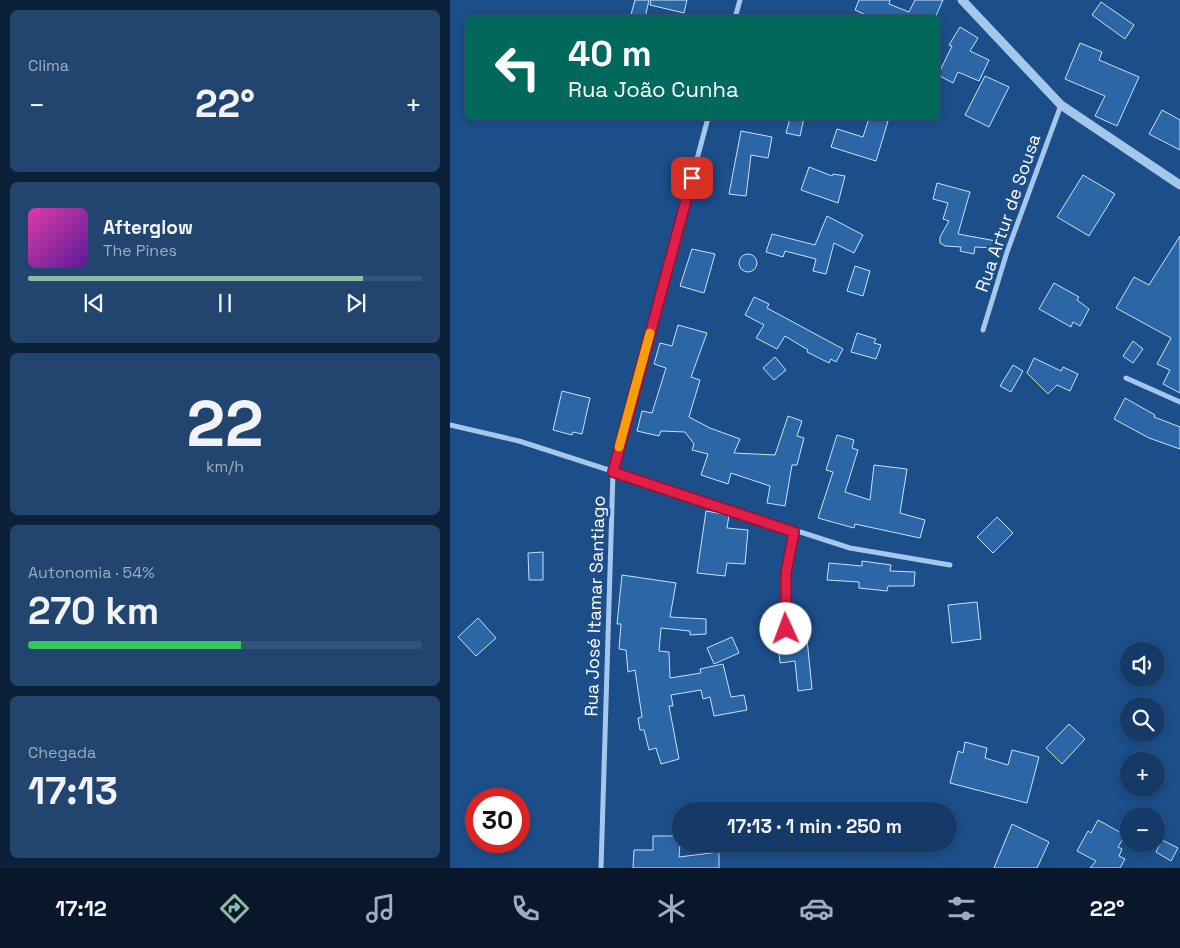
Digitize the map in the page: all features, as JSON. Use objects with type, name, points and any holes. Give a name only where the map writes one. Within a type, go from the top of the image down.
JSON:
[{"type":"street","points":[[736,15],[740,0]]},
{"type":"street","points":[[962,0],[1061,104],[1180,186]]},
{"type":"street","name":"Rua Artur de Sousa","points":[[983,330],[1007,252],[1061,104]]},
{"type":"street","name":"Rua José Itamar Santiago","points":[[601,868],[613,472],[707,120]]},
{"type":"street","points":[[1126,378],[1180,402]]},
{"type":"street","points":[[450,425],[519,441],[794,532],[850,548],[950,565]]},
{"type":"street","points":[[786,629],[786,573],[794,532]]},
{"type":"building","points":[[635,0],[649,0],[646,15],[631,15]]},
{"type":"building","points":[[651,0],[687,0],[684,13],[650,5]]},
{"type":"building","points":[[859,0],[890,0],[889,4],[909,12],[915,0],[943,0],[936,15],[866,15],[855,10]]},
{"type":"building","points":[[1101,2],[1134,25],[1125,39],[1092,15]]},
{"type":"building","points":[[960,27],[978,38],[970,51],[989,60],[979,81],[958,72],[953,83],[940,76],[940,71],[952,46],[949,45]]},
{"type":"building","points":[[1080,43],[1102,52],[1099,60],[1139,77],[1117,126],[1095,116],[1105,96],[1065,79]]},
{"type":"building","points":[[985,76],[1009,87],[989,127],[965,115]]},
{"type":"building","points":[[1162,110],[1180,120],[1180,150],[1149,134]]},
{"type":"building","points":[[789,120],[804,120],[800,136],[786,133]]},
{"type":"building","points":[[868,120],[888,121],[876,161],[831,147],[837,129],[863,137]]},
{"type":"building","points":[[741,131],[772,137],[768,158],[751,155],[746,196],[729,194]]},
{"type":"building","points":[[809,167],[832,176],[833,174],[845,176],[838,203],[801,190]]},
{"type":"building","points":[[1083,175],[1115,194],[1089,236],[1057,217]]},
{"type":"building","points":[[937,183],[970,192],[958,234],[996,241],[995,248],[975,247],[974,254],[960,251],[961,247],[945,246],[940,243],[940,237],[949,221],[943,219],[948,203],[933,199]]},
{"type":"building","points":[[827,216],[863,235],[854,253],[834,243],[826,274],[813,271],[816,259],[785,251],[783,257],[766,252],[772,234],[815,245]]},
{"type":"building","points":[[1180,236],[1180,393],[1163,384],[1170,370],[1157,364],[1171,338],[1116,308],[1134,277],[1149,285]]},
{"type":"building","points":[[692,249],[715,254],[704,293],[680,286]]},
{"type":"building","points":[[748,254],[754,257],[757,263],[754,269],[748,272],[742,269],[739,263],[742,257]]},
{"type":"building","points":[[855,266],[870,271],[863,296],[847,291]]},
{"type":"building","points":[[1054,283],[1079,297],[1077,300],[1089,309],[1080,326],[1073,322],[1071,327],[1039,309]]},
{"type":"building","points":[[754,297],[769,304],[767,308],[843,349],[836,362],[831,359],[829,363],[807,352],[808,350],[785,336],[777,349],[756,338],[764,325],[745,315]]},
{"type":"building","points":[[678,325],[707,333],[691,377],[700,380],[689,417],[710,428],[740,439],[734,453],[775,455],[788,416],[802,421],[797,436],[804,438],[797,465],[792,465],[785,506],[767,503],[770,486],[731,473],[728,484],[701,475],[708,454],[692,450],[694,444],[685,432],[661,431],[659,436],[637,431],[642,411],[652,413],[666,368],[654,364],[660,343],[672,346]]},
{"type":"building","points":[[857,333],[876,339],[874,343],[881,345],[876,359],[851,352]]},
{"type":"building","points":[[1133,341],[1143,349],[1133,363],[1123,356]]},
{"type":"building","points":[[775,357],[786,370],[774,380],[763,368]]},
{"type":"building","points":[[1034,358],[1061,371],[1063,367],[1078,374],[1070,391],[1057,385],[1048,394],[1027,373]]},
{"type":"building","points":[[1013,365],[1023,371],[1011,392],[1000,386]]},
{"type":"building","points":[[562,391],[590,398],[582,434],[573,432],[572,435],[553,430]]},
{"type":"building","points":[[1125,398],[1155,415],[1154,417],[1180,427],[1180,449],[1149,438],[1114,419]]},
{"type":"building","points":[[837,435],[854,440],[852,448],[858,450],[845,492],[870,500],[874,465],[907,469],[900,513],[925,520],[920,538],[855,524],[854,528],[818,518],[833,472],[826,470]]},
{"type":"building","points":[[706,511],[729,515],[727,528],[748,530],[745,564],[727,563],[725,576],[697,573]]},
{"type":"building","points":[[997,517],[1013,533],[993,553],[977,537]]},
{"type":"building","points":[[543,552],[543,580],[529,580],[528,553]]},
{"type":"building","points":[[862,561],[891,565],[890,571],[915,572],[914,586],[888,586],[887,591],[859,588],[859,582],[827,580],[829,563],[862,566]]},
{"type":"building","points":[[622,575],[676,583],[670,617],[706,619],[706,634],[690,635],[690,631],[661,628],[659,651],[669,652],[670,678],[701,673],[700,669],[723,664],[731,697],[744,695],[747,710],[714,716],[710,697],[703,699],[701,690],[671,695],[673,706],[669,706],[679,759],[661,764],[656,748],[649,750],[644,730],[640,730],[638,718],[642,717],[635,670],[628,672],[626,650],[619,649],[621,624],[617,624]]},
{"type":"building","points":[[977,602],[981,639],[952,643],[948,605]]},
{"type":"building","points":[[478,618],[496,638],[476,656],[458,637]]},
{"type":"building","points":[[732,637],[739,653],[714,664],[707,648]]},
{"type":"building","points":[[807,639],[812,689],[798,691],[795,661],[780,663],[778,642]]},
{"type":"building","points":[[1069,724],[1085,739],[1062,764],[1046,748]]},
{"type":"building","points":[[965,742],[987,748],[985,758],[1008,765],[1012,750],[1039,757],[1027,803],[950,783],[958,751],[963,753]]},
{"type":"building","points":[[1098,820],[1120,832],[1120,844],[1118,847],[1121,852],[1119,856],[1125,859],[1120,868],[1090,868],[1096,861],[1077,851],[1088,831],[1091,833]]},
{"type":"building","points":[[1012,824],[1049,842],[1037,868],[994,868]]},
{"type":"building","points":[[653,836],[672,836],[672,852],[679,852],[679,857],[719,852],[719,868],[633,868],[634,850],[653,850]]},
{"type":"building","points":[[1165,842],[1178,848],[1171,861],[1156,852],[1165,852]]},
{"type":"slow traffic","points":[[619,447],[650,333]]},
{"type":"route","points":[[692,178],[613,472],[794,532],[786,573],[786,629]]}]
